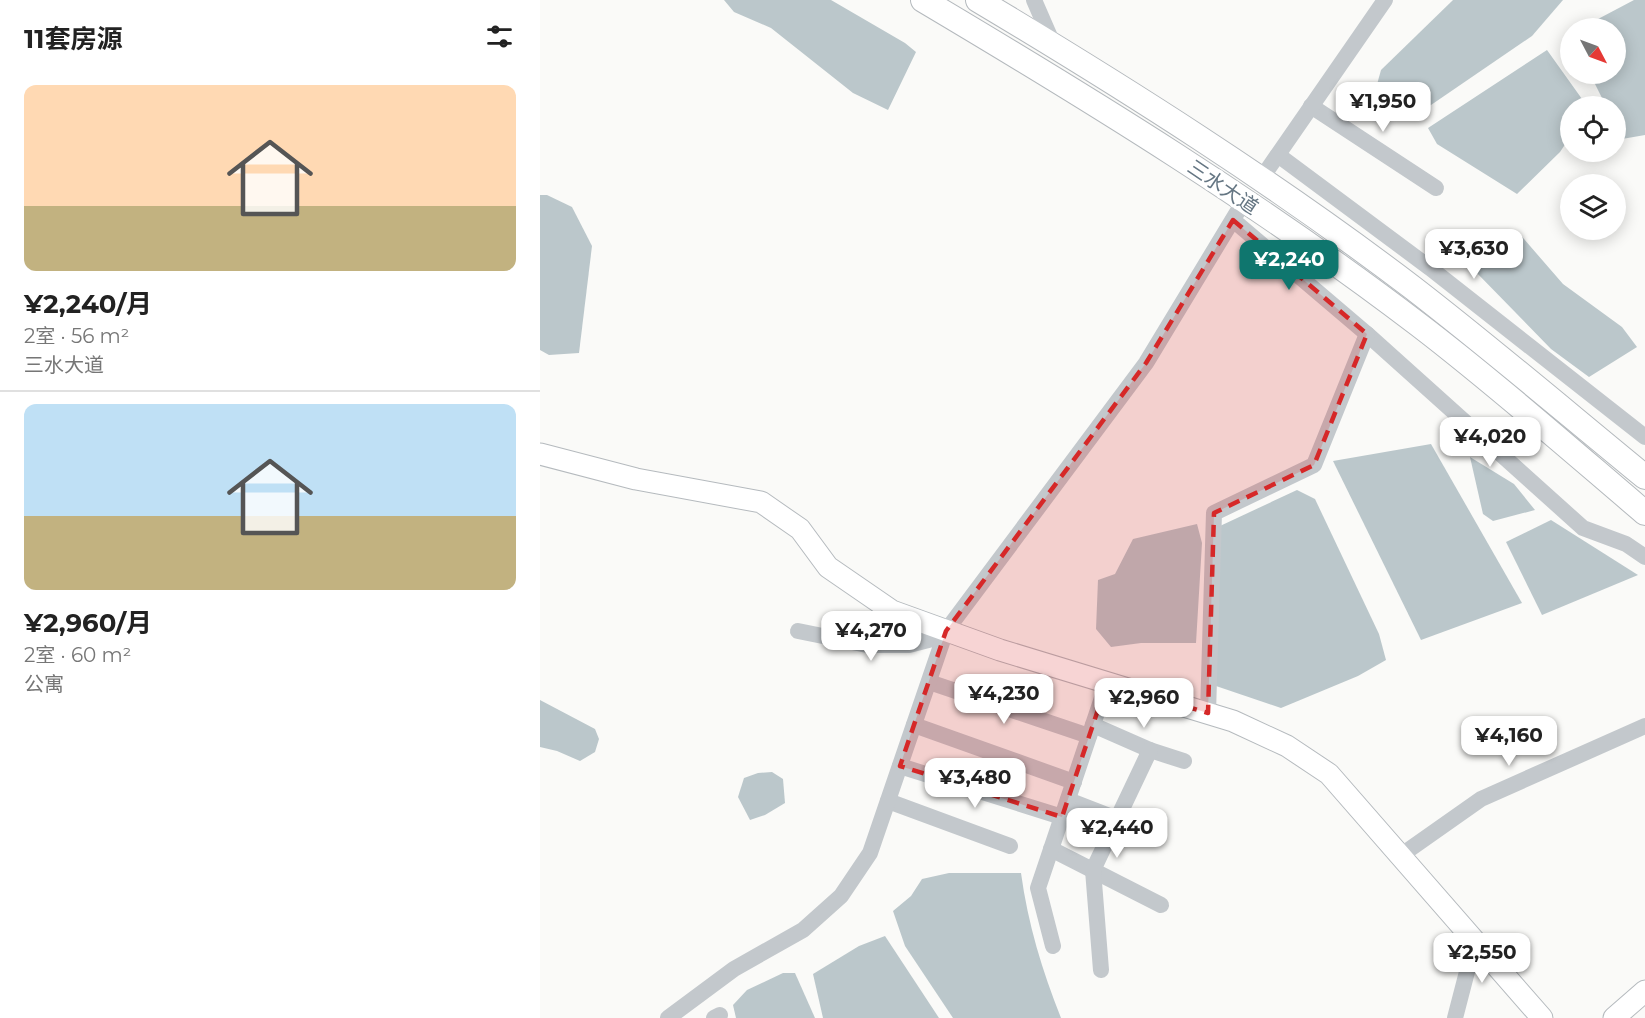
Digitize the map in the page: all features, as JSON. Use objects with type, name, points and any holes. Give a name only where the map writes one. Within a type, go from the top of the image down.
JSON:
[{"type":"highway","name":"三水大道","points":[[923,0],[1104,107],[1239,211],[1419,325],[1636,506]]},
{"type":"highway","name":"三水大道","points":[[978,0],[1261,179],[1412,288],[1645,477]]},
{"type":"main road","points":[[540,454],[636,479],[760,502],[800,529],[828,567],[892,611],[945,634],[1233,721],[1287,746],[1329,774],[1542,1018]]},
{"type":"main road","points":[[1616,1018],[1643,996]]},
{"type":"street","points":[[1034,0],[1054,46]]},
{"type":"street","points":[[1261,179],[1384,0]]},
{"type":"street","points":[[1311,106],[1436,188]]},
{"type":"street","points":[[1278,155],[1430,268],[1645,437]]},
{"type":"street","points":[[668,1018],[734,969],[803,930],[841,896],[870,853],[945,634],[1146,363],[1239,211],[1367,334],[1583,528],[1626,544],[1645,557]]},
{"type":"street","points":[[1208,713],[1214,513],[1314,465],[1367,334]]},
{"type":"street","points":[[798,631],[867,645],[909,645],[945,634]]},
{"type":"street","points":[[929,682],[1091,730],[1184,761]]},
{"type":"street","points":[[1053,946],[1038,888],[1107,683]]},
{"type":"street","points":[[914,725],[1074,782]]},
{"type":"street","points":[[1400,856],[1481,799],[1645,726]]},
{"type":"street","points":[[1101,970],[1093,870],[1150,750]]},
{"type":"street","points":[[900,766],[1062,817]]},
{"type":"street","points":[[1068,800],[1094,813],[1117,819]]},
{"type":"street","points":[[888,801],[1010,846]]},
{"type":"street","points":[[1051,849],[1161,904]]},
{"type":"street","points":[[1455,1018],[1475,941]]},
{"type":"highlighted area","points":[[1233,220],[1367,334],[1314,465],[1214,513],[1208,713],[1107,683],[1062,817],[900,766],[946,631],[1146,363]]},
{"type":"shaded area","points":[[724,0],[831,0],[905,43],[916,52],[888,110],[853,93],[771,28],[734,12]]},
{"type":"shaded area","points":[[1453,0],[1563,0],[1532,36],[1431,105],[1406,114],[1386,107],[1376,88],[1381,70]]},
{"type":"shaded area","points":[[1634,0],[1645,0],[1645,135],[1626,138],[1626,96],[1601,96],[1595,84],[1626,84],[1626,18],[1600,18]]},
{"type":"shaded area","points":[[1547,50],[1560,68],[1560,84],[1571,84],[1580,96],[1560,96],[1560,152],[1517,194],[1437,144],[1428,128]]},
{"type":"shaded area","points":[[540,195],[547,195],[572,207],[592,246],[579,353],[549,355],[540,350]]},
{"type":"shaded area","points":[[1517,231],[1563,284],[1622,327],[1637,347],[1589,377],[1551,349],[1473,269]]},
{"type":"shaded area","points":[[1431,444],[1522,603],[1421,640],[1333,461]]},
{"type":"shaded area","points":[[1470,457],[1514,484],[1535,510],[1493,521],[1483,514]]},
{"type":"shaded area","points":[[1297,490],[1315,499],[1379,634],[1386,660],[1358,676],[1281,708],[1216,686],[1220,526]]},
{"type":"shaded area","points":[[1551,520],[1638,575],[1542,615],[1506,542]]},
{"type":"shaded area","points":[[1197,524],[1202,543],[1196,643],[1141,643],[1111,647],[1096,629],[1098,580],[1115,574],[1133,539]]},
{"type":"shaded area","points":[[540,700],[595,729],[599,739],[595,752],[580,761],[557,751],[540,747]]},
{"type":"shaded area","points":[[772,772],[783,779],[785,803],[765,815],[750,820],[738,797],[744,778],[758,773]]},
{"type":"shaded area","points":[[949,873],[1021,873],[1037,947],[1061,1018],[953,1018],[905,946],[893,911],[911,896],[922,879]]},
{"type":"shaded area","points":[[885,936],[939,1018],[823,1018],[813,974],[859,946]]},
{"type":"shaded area","points":[[783,973],[795,973],[815,1018],[736,1018],[733,1005],[747,990]]}]
